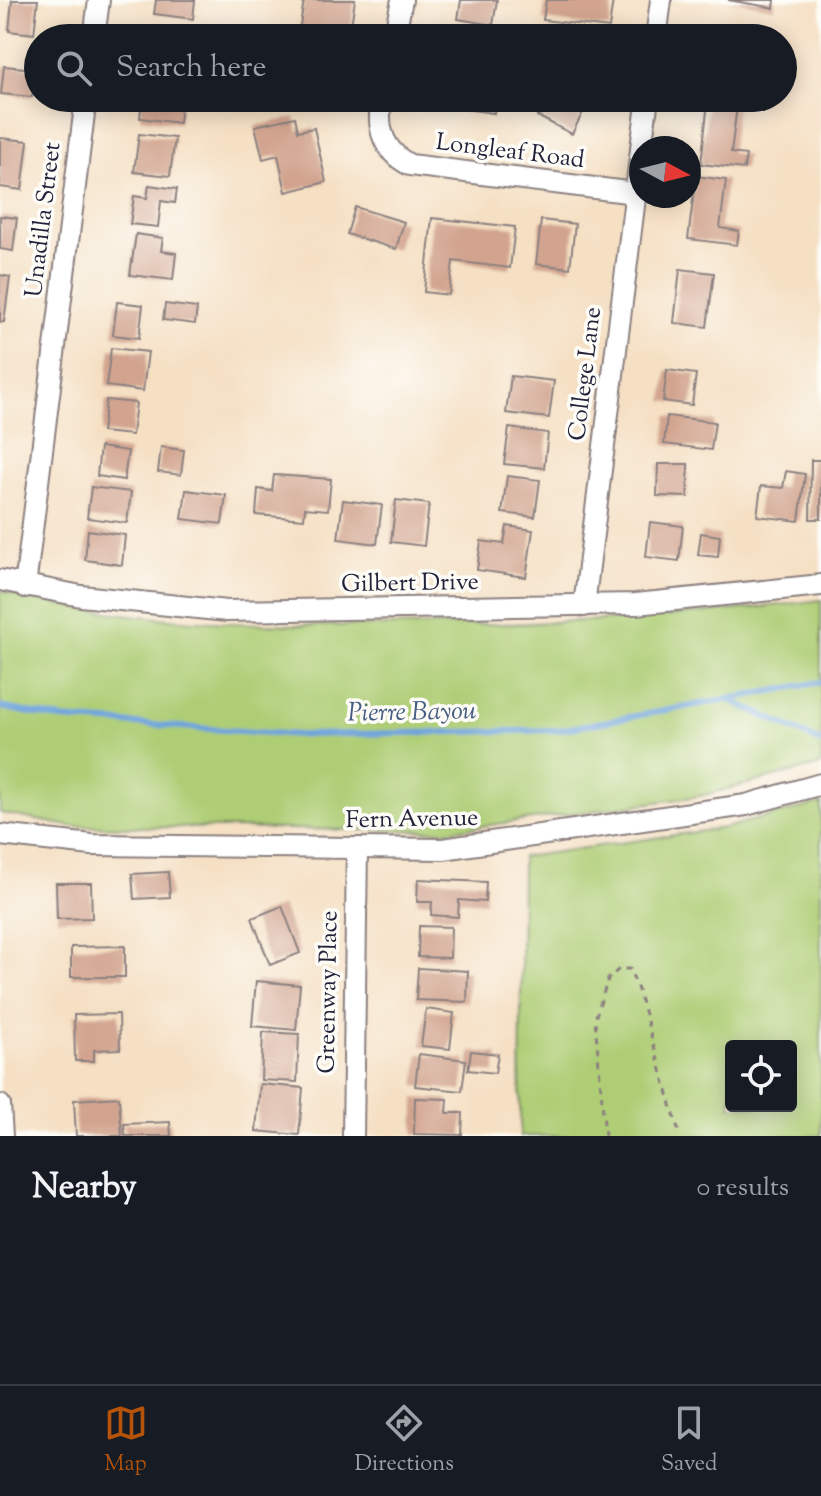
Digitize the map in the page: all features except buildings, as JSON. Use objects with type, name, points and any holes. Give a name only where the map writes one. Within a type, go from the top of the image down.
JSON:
[{"type":"street","points":[[96,24],[99,0]]},
{"type":"street","points":[[397,24],[402,0]]},
{"type":"street","points":[[658,24],[661,0]]},
{"type":"street","name":"Unadilla Street","points":[[25,587],[84,112]]},
{"type":"street","name":"Longleaf Road","points":[[381,112],[380,132],[389,148],[410,165],[629,192]]},
{"type":"street","name":"College Lane","points":[[643,136],[646,112]]},
{"type":"street","name":"College Lane","points":[[584,606],[633,208]]},
{"type":"street","name":"Gilbert Drive","points":[[0,580],[25,587],[157,606],[227,611],[584,606],[821,585]]},
{"type":"street","name":"Fern Avenue","points":[[0,835],[92,845],[443,849],[504,843],[746,805],[821,784]]},
{"type":"street","name":"Greenway Place","points":[[353,1136],[357,848]]},
{"type":"street","points":[[0,1105],[2,1136]]},
{"type":"path","points":[[605,1136],[595,1019],[608,979],[619,969],[630,969],[680,1136]]},
{"type":"green space","points":[[0,591],[46,602],[137,616],[320,626],[481,625],[595,620],[821,600],[821,765],[700,796],[447,831],[69,826],[0,813]]},
{"type":"green space","points":[[821,803],[821,1136],[520,1136],[522,857],[724,828]]},
{"type":"waterway","name":"Pierre Bayou","points":[[0,707],[61,719],[301,735],[559,730],[821,682]]},
{"type":"waterway","points":[[730,700],[821,742]]}]
